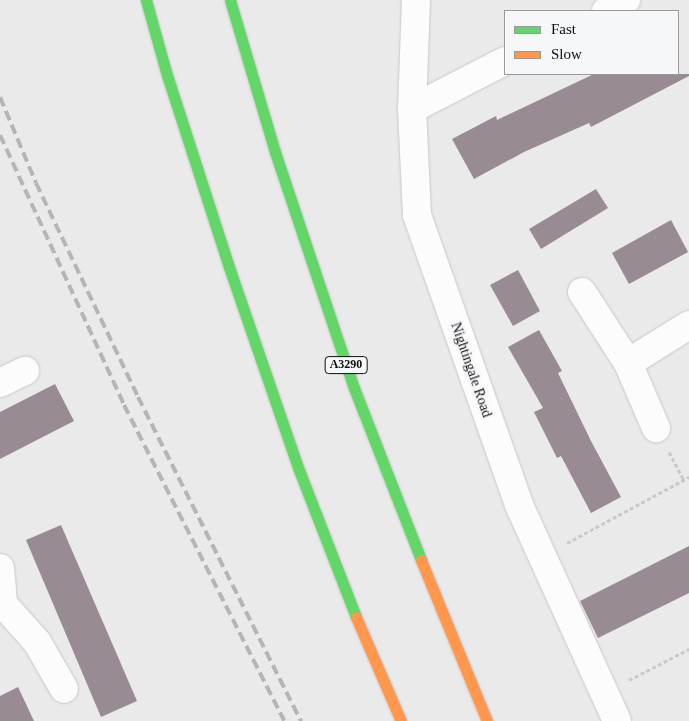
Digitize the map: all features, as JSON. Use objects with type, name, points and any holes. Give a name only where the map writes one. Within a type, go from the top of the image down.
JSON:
[{"type":"main road","points":[[146,0],[167,75],[229,267],[299,470],[352,607],[401,721]]},
{"type":"main road","name":"A3290","points":[[230,0],[275,152],[354,388],[439,608],[487,721]]},
{"type":"street","name":"Nightingale Road","points":[[416,0],[412,109],[417,215],[519,505],[617,721]]},
{"type":"street","points":[[608,10],[626,0]]},
{"type":"street","points":[[412,109],[504,62]]},
{"type":"street","points":[[582,292],[628,363],[656,428]]},
{"type":"street","points":[[628,363],[689,325]]},
{"type":"street","points":[[0,382],[25,371]]},
{"type":"street","points":[[0,568],[2,606],[37,642],[64,689]]},
{"type":"path","points":[[542,557],[689,477]]},
{"type":"path","points":[[604,693],[689,650]]},
{"type":"building","points":[[689,74],[689,76],[591,127],[589,123],[524,152],[474,179],[452,139],[496,116],[497,120],[592,75]]},
{"type":"building","points":[[596,189],[608,208],[541,249],[529,229]]},
{"type":"building","points":[[671,220],[688,252],[629,284],[612,253]]},
{"type":"building","points":[[518,270],[540,311],[513,326],[490,285]]},
{"type":"building","points":[[539,330],[562,371],[558,373],[621,497],[591,513],[561,456],[557,458],[534,412],[543,408],[508,347]]},
{"type":"building","points":[[55,384],[74,421],[0,459],[0,412]]},
{"type":"building","points":[[61,525],[137,701],[101,717],[26,540]]},
{"type":"building","points":[[689,546],[689,593],[598,638],[580,601]]},
{"type":"building","points":[[18,687],[34,721],[0,721],[0,696]]},
{"type":"railway","points":[[0,97],[36,183],[138,397],[301,721]]},
{"type":"railway","points":[[0,135],[124,405],[284,721]]},
{"type":"traffic: fast","points":[[146,0],[167,75],[229,267],[299,470],[356,617]]},
{"type":"traffic: fast","points":[[230,0],[275,152],[354,388],[421,560]]},
{"type":"traffic: slow","points":[[421,560],[487,721]]},
{"type":"traffic: slow","points":[[356,617],[401,721]]}]
